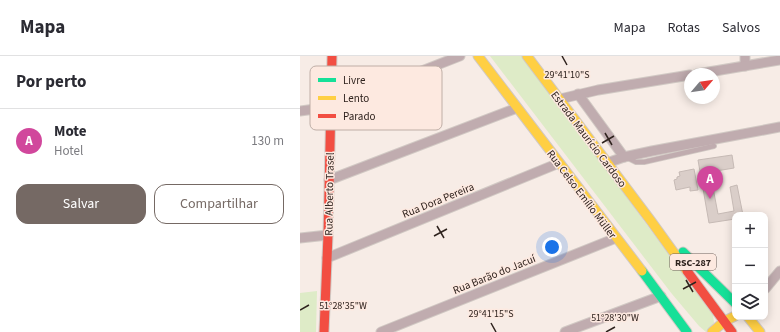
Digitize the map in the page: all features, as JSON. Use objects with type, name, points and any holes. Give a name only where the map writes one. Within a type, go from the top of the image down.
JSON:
[{"type":"main road","name":"Rua Alberto Trasel","points":[[332,56],[332,66]]},
{"type":"main road","name":"Rua Celso Emílio Müller","points":[[478,56],[687,332]]},
{"type":"main road","name":"Estrada Maurício Cardoso","points":[[527,56],[652,222],[709,302],[717,328],[732,332]]},
{"type":"main road","name":"Rua Alberto Trasel","points":[[324,332],[328,235],[330,130]]},
{"type":"main road","name":"Estrada Maurício Cardoso","points":[[652,222],[732,300]]},
{"type":"main road","points":[[717,328],[732,318]]},
{"type":"main road","points":[[750,320],[760,332]]},
{"type":"street","points":[[435,66],[460,56]]},
{"type":"street","points":[[745,56],[745,66]]},
{"type":"street","points":[[720,70],[780,60]]},
{"type":"street","points":[[560,99],[598,90],[684,76]]},
{"type":"street","points":[[578,94],[624,157]]},
{"type":"street","points":[[329,180],[517,108]]},
{"type":"street","points":[[300,111],[310,110]]},
{"type":"street","points":[[607,163],[624,157],[652,151],[780,127]]},
{"type":"street","name":"Rua Dora Pereira","points":[[327,258],[559,163]]},
{"type":"street","points":[[300,238],[328,235]]},
{"type":"street","name":"Rua Barão do Jacuí","points":[[381,332],[616,238]]},
{"type":"street","points":[[768,285],[780,271]]},
{"type":"street","points":[[565,332],[661,296]]},
{"type":"lane","points":[[624,157],[636,162],[644,162],[714,146]]},
{"type":"green space","points":[[490,56],[523,56],[713,315],[714,323],[706,332],[699,326],[672,294]]},
{"type":"green space","points":[[317,291],[316,332],[300,332],[300,293]]},
{"type":"building","points":[[732,155],[734,168],[710,172],[718,214],[734,211],[730,187],[737,185],[742,212],[732,212],[732,219],[709,223],[698,160]]},
{"type":"building","points":[[694,169],[698,190],[690,191],[690,187],[676,190],[674,180],[680,176],[679,172]]},
{"type":"traffic: fast","points":[[683,252],[732,300]]},
{"type":"traffic: fast","points":[[642,271],[687,332]]},
{"type":"traffic: slow","points":[[478,56],[642,271]]},
{"type":"traffic: slow","points":[[527,56],[687,271]]},
{"type":"traffic: slow","points":[[712,332],[725,321],[732,318]]},
{"type":"traffic: slow","points":[[750,320],[760,332]]},
{"type":"traffic: jam","points":[[332,56],[332,66]]},
{"type":"traffic: jam","points":[[324,332],[330,130]]},
{"type":"traffic: jam","points":[[687,271],[732,332]]},
{"type":"place","name":"Mote","points":[[710,199]]}]
